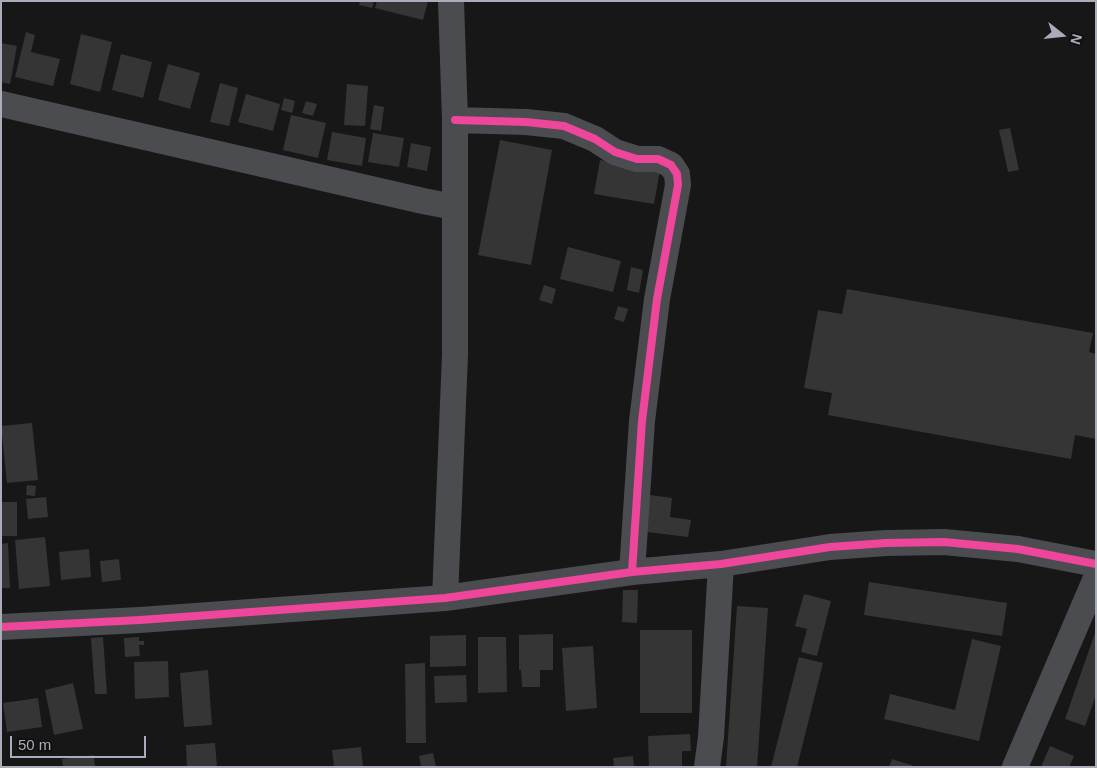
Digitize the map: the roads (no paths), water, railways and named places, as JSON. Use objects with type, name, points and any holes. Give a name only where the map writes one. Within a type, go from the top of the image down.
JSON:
[{"type":"street","points":[[445,598],[454,355],[455,120],[451,1]]},
{"type":"street","points":[[1,104],[454,207]]},
{"type":"street","points":[[455,120],[526,122],[564,126],[595,139],[615,152],[637,159],[658,159],[670,165],[677,174],[678,185],[657,299],[642,420],[632,572]]},
{"type":"street","points":[[1,628],[445,598],[632,572],[721,564],[830,547],[886,543],[944,542],[1018,550],[1096,564]]},
{"type":"street","points":[[707,767],[711,737],[721,564]]},
{"type":"street","points":[[1015,767],[1096,578]]}]
